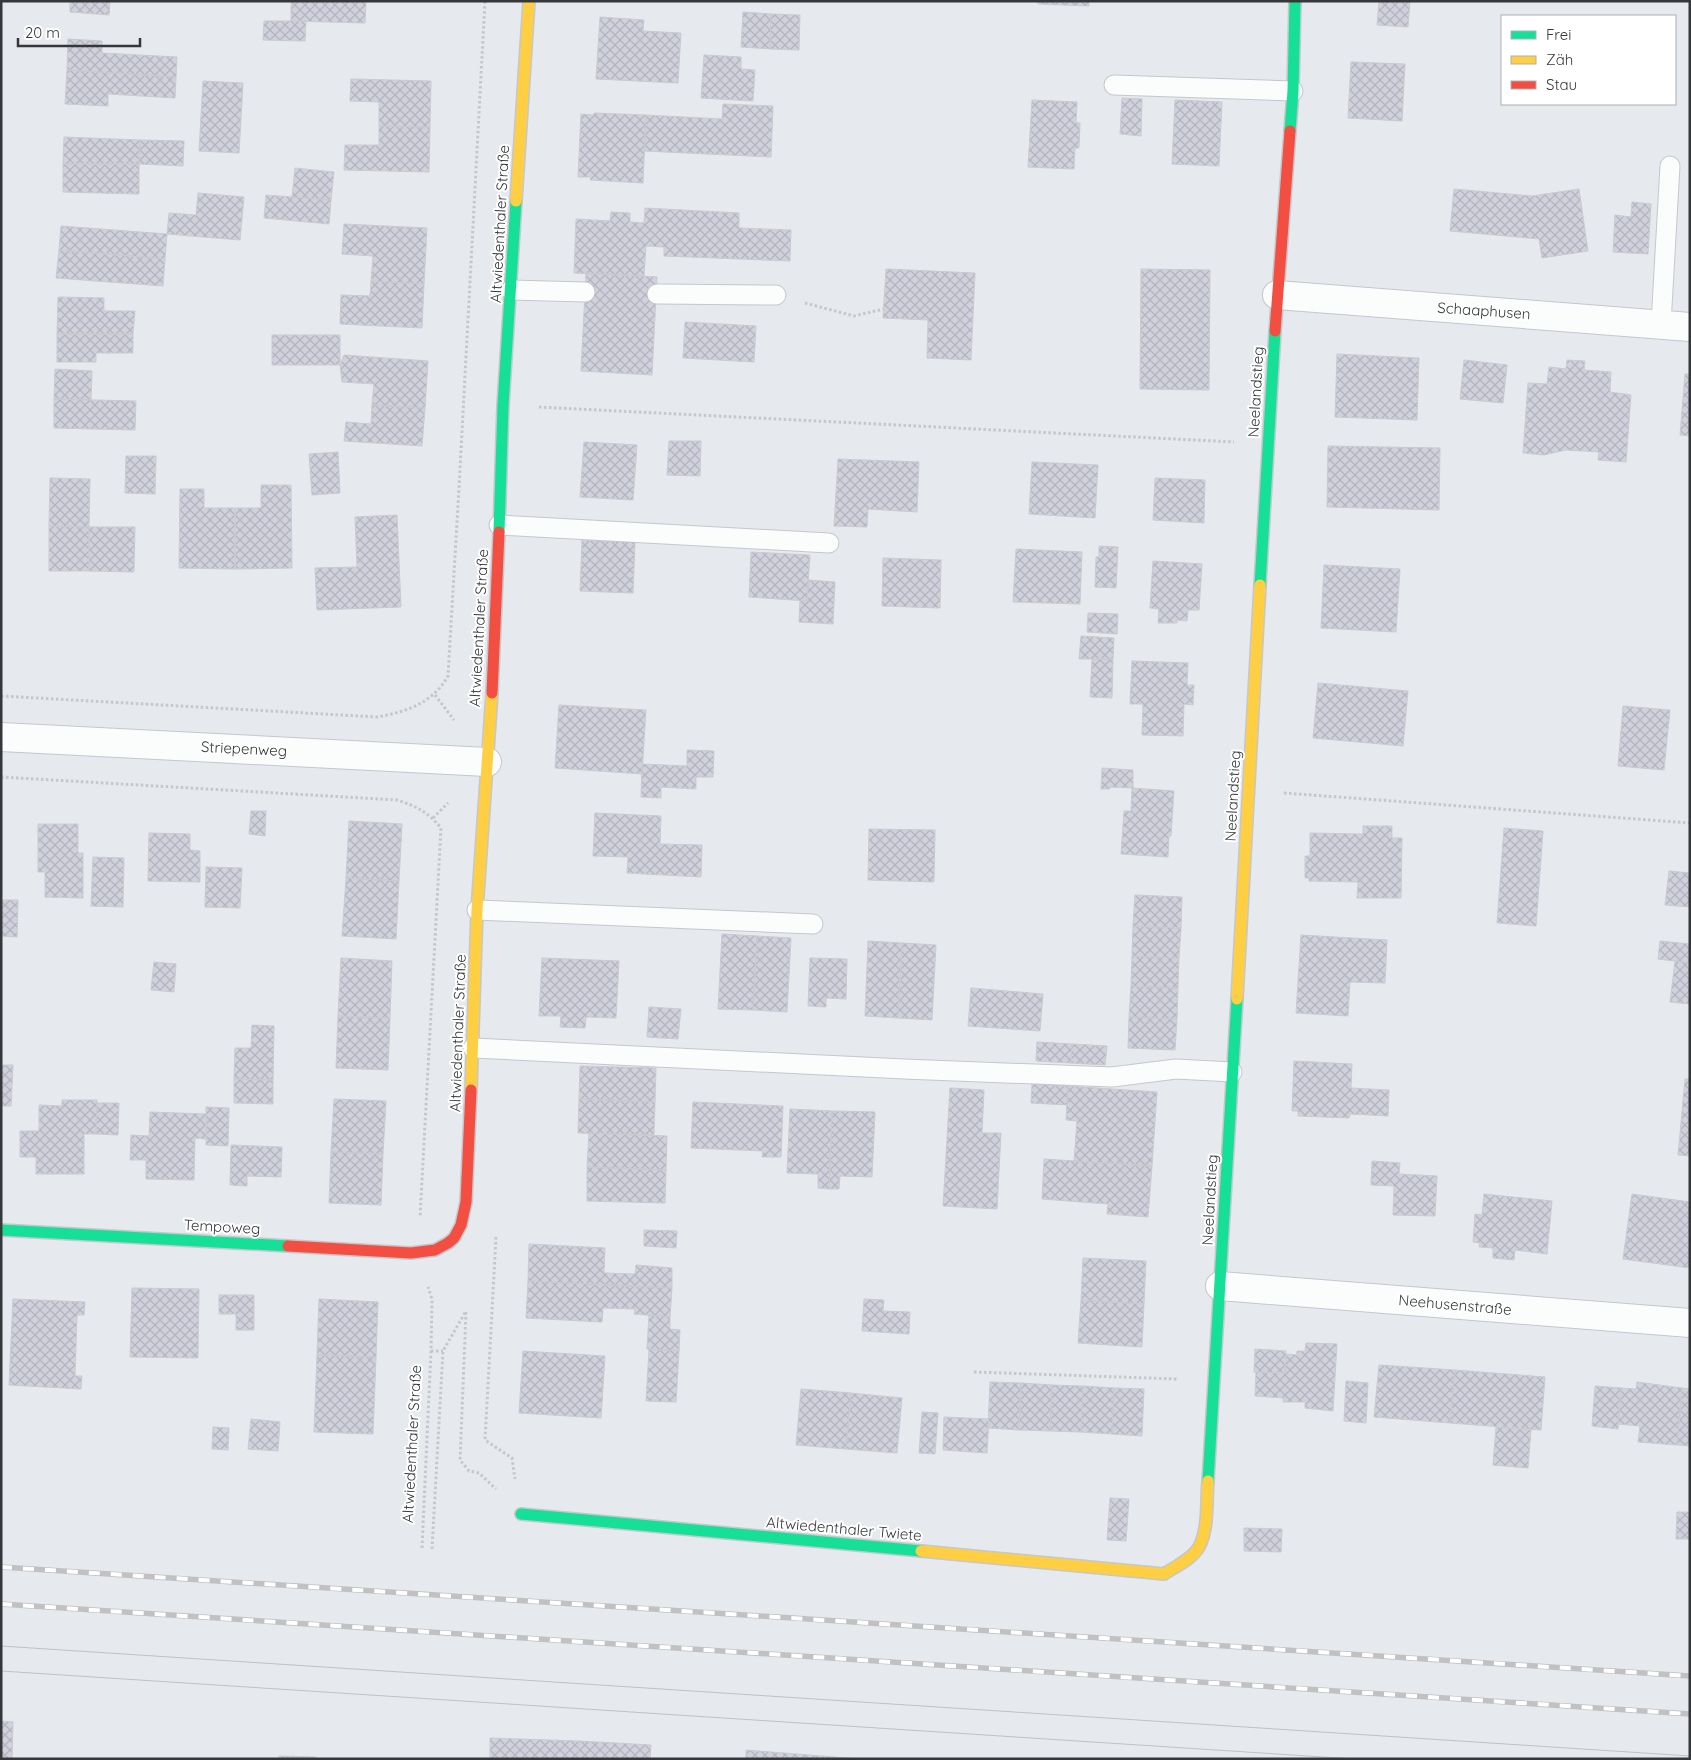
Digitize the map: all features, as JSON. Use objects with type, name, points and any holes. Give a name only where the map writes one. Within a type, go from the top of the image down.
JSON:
[{"type":"street","name":"Altwiedenthaler Straße","points":[[440,1248],[455,1235],[465,1209],[473,1048],[476,910],[495,644],[503,405],[512,290],[529,1]]},
{"type":"street","name":"Neelandstieg","points":[[1164,1574],[1181,1564],[1198,1549],[1205,1529],[1277,295],[1293,91],[1295,1]]},
{"type":"street","name":"Schaaphusen","points":[[1277,295],[1690,327]]},
{"type":"street","name":"Striepenweg","points":[[1,737],[487,762]]},
{"type":"street","name":"Tempoweg","points":[[1,1230],[419,1252],[440,1248]]},
{"type":"street","name":"Neehusenstraße","points":[[1220,1286],[1690,1323]]},
{"type":"street","name":"Altwiedenthaler Twiete","points":[[521,1514],[1164,1574]]},
{"type":"lane","points":[[1114,85],[1293,91]]},
{"type":"lane","points":[[1661,324],[1670,166]]},
{"type":"lane","points":[[512,290],[585,292]]},
{"type":"lane","points":[[656,294],[776,295]]},
{"type":"lane","points":[[499,525],[829,543]]},
{"type":"lane","points":[[476,910],[812,924]]},
{"type":"lane","points":[[473,1048],[1112,1077],[1176,1069],[1232,1072]]},
{"type":"path","points":[[1,696],[377,717],[409,709],[435,695],[442,686],[448,676],[460,488],[485,1]]},
{"type":"path","points":[[776,295],[854,316],[884,309]]},
{"type":"path","points":[[503,405],[1268,444]]},
{"type":"path","points":[[435,695],[445,708]]},
{"type":"path","points":[[1,777],[397,800],[416,806],[433,818],[441,828],[420,1225]]},
{"type":"path","points":[[1248,791],[1690,823]]},
{"type":"path","points":[[433,818],[440,812]]},
{"type":"path","name":"Altwiedenthaler Straße","points":[[419,1252],[432,1299],[422,1548]]},
{"type":"path","name":"Altwiedenthaler Straße","points":[[432,1549],[443,1351],[466,1311],[460,1460],[469,1471],[479,1473],[521,1514]]},
{"type":"path","points":[[431,1351],[443,1351]]},
{"type":"path","points":[[974,1372],[1213,1380]]},
{"type":"building","points":[[70,1],[110,1],[109,15],[70,12]]},
{"type":"building","points":[[291,1],[366,1],[365,23],[291,21]]},
{"type":"building","points":[[1038,1],[1089,1],[1089,6],[1038,4]]},
{"type":"building","points":[[1379,1],[1410,1],[1408,27],[1377,25]]},
{"type":"building","points":[[743,12],[771,14],[770,49],[741,47]]},
{"type":"building","points":[[771,14],[800,15],[799,50],[770,49]]},
{"type":"building","points":[[600,17],[644,20],[643,31],[681,33],[678,83],[596,79]]},
{"type":"building","points":[[264,21],[306,21],[305,41],[263,40]]},
{"type":"building","points":[[68,39],[102,41],[102,53],[177,57],[176,77],[67,70]]},
{"type":"building","points":[[704,55],[741,57],[741,69],[755,70],[753,101],[701,98]]},
{"type":"building","points":[[1351,62],[1405,64],[1402,121],[1348,118]]},
{"type":"building","points":[[67,70],[176,77],[175,98],[108,94],[108,106],[65,104]]},
{"type":"building","points":[[351,79],[431,81],[430,127],[379,126],[379,102],[350,101]]},
{"type":"building","points":[[203,81],[243,83],[239,153],[199,151]]},
{"type":"building","points":[[1122,98],[1142,99],[1141,136],[1120,134]]},
{"type":"building","points":[[1032,100],[1077,102],[1076,123],[1080,123],[1079,148],[1075,148],[1074,169],[1028,167]]},
{"type":"building","points":[[1175,100],[1222,102],[1219,166],[1172,164]]},
{"type":"building","points":[[723,104],[773,106],[771,157],[644,151],[646,115],[722,119]]},
{"type":"building","points":[[594,113],[646,115],[643,183],[590,180],[591,177],[578,177],[581,114],[594,115]]},
{"type":"building","points":[[379,126],[430,127],[429,172],[344,170],[345,145],[379,145]]},
{"type":"building","points":[[64,137],[140,140],[139,164],[63,164]]},
{"type":"building","points":[[140,140],[184,141],[183,166],[139,164]]},
{"type":"building","points":[[63,164],[139,164],[139,194],[63,192]]},
{"type":"building","points":[[295,168],[334,172],[331,200],[292,197]]},
{"type":"building","points":[[1454,189],[1532,196],[1579,189],[1588,251],[1542,258],[1539,239],[1450,231]]},
{"type":"building","points":[[198,193],[244,197],[240,240],[167,234],[169,213],[196,215]]},
{"type":"building","points":[[266,195],[331,200],[329,224],[264,218]]},
{"type":"building","points":[[1632,202],[1651,204],[1648,254],[1613,252],[1615,215],[1631,217]]},
{"type":"building","points":[[645,208],[739,213],[739,228],[791,230],[790,261],[664,256],[664,247],[646,246],[644,276],[574,273],[576,219],[610,221],[611,212],[630,213],[630,222],[644,223]]},
{"type":"building","points":[[344,224],[427,228],[424,284],[371,281],[373,256],[342,254]]},
{"type":"building","points":[[61,226],[167,234],[165,259],[59,250]]},
{"type":"building","points":[[59,250],[165,259],[163,286],[56,278]]},
{"type":"building","points":[[886,269],[975,273],[971,360],[927,358],[928,320],[883,318]]},
{"type":"building","points":[[1141,269],[1210,270],[1209,390],[1140,389]]},
{"type":"building","points":[[586,273],[657,277],[652,375],[581,371]]},
{"type":"building","points":[[371,281],[424,284],[422,328],[340,324],[341,295],[370,296]]},
{"type":"building","points":[[58,297],[104,298],[104,311],[135,311],[133,334],[57,334]]},
{"type":"building","points":[[685,322],[756,326],[754,362],[683,358]]},
{"type":"building","points":[[57,334],[133,334],[133,353],[96,353],[96,362],[57,362]]},
{"type":"building","points":[[272,335],[340,335],[340,365],[272,365]]},
{"type":"building","points":[[1337,354],[1419,358],[1417,420],[1335,417]]},
{"type":"building","points":[[344,355],[428,361],[425,408],[372,405],[374,384],[342,382],[340,365]]},
{"type":"building","points":[[1464,360],[1507,365],[1503,403],[1460,399]]},
{"type":"building","points":[[1567,360],[1585,361],[1584,370],[1611,372],[1610,392],[1631,395],[1626,462],[1598,460],[1599,452],[1566,450],[1544,455],[1523,453],[1528,383],[1547,384],[1549,367],[1566,369]]},
{"type":"building","points":[[55,369],[92,371],[91,400],[54,399]]},
{"type":"building","points":[[1685,374],[1690,374],[1690,436],[1680,435]]},
{"type":"building","points":[[54,399],[136,401],[135,430],[54,428]]},
{"type":"building","points":[[372,405],[425,408],[422,446],[344,441],[346,422],[371,424]]},
{"type":"building","points":[[669,441],[701,441],[700,476],[667,475]]},
{"type":"building","points":[[584,442],[637,445],[633,500],[580,497]]},
{"type":"building","points":[[1328,446],[1440,448],[1439,510],[1327,507]]},
{"type":"building","points":[[338,452],[340,493],[312,495],[309,454]]},
{"type":"building","points":[[126,456],[156,456],[155,494],[125,493]]},
{"type":"building","points":[[838,459],[919,462],[917,512],[868,509],[867,527],[834,526]]},
{"type":"building","points":[[1032,462],[1098,465],[1095,518],[1029,514]]},
{"type":"building","points":[[50,478],[90,479],[89,527],[49,526]]},
{"type":"building","points":[[1155,478],[1205,480],[1204,523],[1153,520]]},
{"type":"building","points":[[261,485],[291,485],[292,568],[235,569],[235,508],[261,508]]},
{"type":"building","points":[[180,489],[204,489],[204,508],[235,508],[235,569],[179,568]]},
{"type":"building","points":[[397,515],[401,607],[317,610],[315,568],[357,567],[355,517]]},
{"type":"building","points":[[49,526],[89,527],[89,571],[49,571]]},
{"type":"building","points":[[89,527],[135,527],[134,572],[89,571]]},
{"type":"building","points":[[582,540],[635,542],[633,593],[580,591]]},
{"type":"building","points":[[1099,546],[1118,547],[1116,588],[1095,587],[1096,557],[1099,557]]},
{"type":"building","points":[[1016,549],[1082,552],[1080,604],[1013,602]]},
{"type":"building","points":[[751,552],[810,555],[807,601],[749,597]]},
{"type":"building","points":[[883,558],[941,560],[940,608],[882,606]]},
{"type":"building","points":[[1153,561],[1202,564],[1199,610],[1188,610],[1187,621],[1177,620],[1177,623],[1158,623],[1159,609],[1150,608]]},
{"type":"building","points":[[1324,565],[1400,569],[1396,632],[1321,628]]},
{"type":"building","points":[[808,580],[835,582],[833,624],[799,622],[800,600],[807,601]]},
{"type":"building","points":[[1088,613],[1118,614],[1117,634],[1087,632]]},
{"type":"building","points":[[1081,636],[1114,638],[1113,659],[1079,659]]},
{"type":"building","points":[[1092,659],[1113,659],[1112,698],[1090,697]]},
{"type":"building","points":[[1132,661],[1188,663],[1187,685],[1194,685],[1193,705],[1184,704],[1183,736],[1142,735],[1143,704],[1130,704]]},
{"type":"building","points":[[1318,683],[1408,691],[1403,746],[1313,738]]},
{"type":"building","points":[[559,705],[646,710],[642,774],[555,768]]},
{"type":"building","points":[[1623,706],[1670,710],[1664,770],[1618,766]]},
{"type":"building","points":[[687,750],[714,751],[713,777],[696,777],[696,789],[661,787],[661,798],[641,797],[642,764],[687,766]]},
{"type":"building","points":[[1102,768],[1133,770],[1133,788],[1110,787],[1110,789],[1101,789]]},
{"type":"building","points":[[1132,788],[1174,791],[1168,857],[1121,854],[1124,811],[1131,811]]},
{"type":"building","points":[[251,811],[266,811],[265,836],[249,834]]},
{"type":"building","points":[[595,813],[661,816],[660,844],[702,845],[701,877],[627,873],[628,857],[593,856]]},
{"type":"building","points":[[349,821],[402,824],[399,881],[346,878]]},
{"type":"building","points":[[38,824],[78,824],[78,853],[83,853],[83,898],[45,897],[45,872],[38,872]]},
{"type":"building","points":[[1363,826],[1392,826],[1392,838],[1402,838],[1401,898],[1357,898],[1358,882],[1309,881],[1309,878],[1305,878],[1305,856],[1310,856],[1310,833],[1363,834]]},
{"type":"building","points":[[1504,828],[1543,831],[1536,926],[1497,923]]},
{"type":"building","points":[[869,829],[935,830],[934,882],[868,880]]},
{"type":"building","points":[[149,833],[190,834],[190,850],[200,851],[200,882],[148,881]]},
{"type":"building","points":[[93,857],[124,858],[123,907],[91,906]]},
{"type":"building","points":[[206,867],[242,868],[240,908],[205,907]]},
{"type":"building","points":[[1669,871],[1690,873],[1690,907],[1665,905]]},
{"type":"building","points":[[346,878],[399,881],[396,939],[342,936]]},
{"type":"building","points":[[1135,895],[1182,897],[1181,928],[1133,926]]},
{"type":"building","points":[[1,900],[18,900],[17,937],[1,936]]},
{"type":"building","points":[[1133,926],[1181,928],[1179,958],[1132,956]]},
{"type":"building","points":[[722,934],[757,936],[753,1010],[718,1009]]},
{"type":"building","points":[[1301,935],[1387,940],[1385,983],[1350,982],[1348,1016],[1296,1013]]},
{"type":"building","points":[[757,936],[791,938],[787,1012],[753,1010]]},
{"type":"building","points":[[868,941],[902,943],[898,1018],[865,1016]]},
{"type":"building","points":[[1660,941],[1690,944],[1690,963],[1658,959]]},
{"type":"building","points":[[902,943],[936,945],[932,1020],[898,1018]]},
{"type":"building","points":[[1132,956],[1179,958],[1178,988],[1131,986]]},
{"type":"building","points":[[341,958],[392,961],[390,1018],[338,1016]]},
{"type":"building","points":[[542,958],[619,961],[616,1018],[586,1017],[585,1028],[560,1027],[561,1016],[539,1016]]},
{"type":"building","points":[[810,958],[847,959],[846,999],[826,998],[826,1007],[808,1006]]},
{"type":"building","points":[[1675,961],[1690,963],[1690,1004],[1670,1002]]},
{"type":"building","points":[[154,962],[176,964],[174,992],[151,990]]},
{"type":"building","points":[[1131,986],[1178,988],[1177,1019],[1129,1017]]},
{"type":"building","points":[[971,988],[1043,994],[1040,1031],[968,1026]]},
{"type":"building","points":[[649,1007],[681,1009],[678,1039],[647,1037]]},
{"type":"building","points":[[338,1016],[390,1018],[388,1070],[336,1068]]},
{"type":"building","points":[[1129,1017],[1177,1019],[1175,1050],[1128,1048]]},
{"type":"building","points":[[252,1025],[274,1026],[273,1080],[234,1079],[235,1048],[251,1048]]},
{"type":"building","points":[[1037,1042],[1072,1044],[1071,1063],[1036,1061]]},
{"type":"building","points":[[1072,1044],[1107,1046],[1105,1065],[1071,1063]]},
{"type":"building","points":[[1294,1061],[1352,1064],[1351,1088],[1389,1090],[1388,1116],[1350,1114],[1349,1118],[1298,1116],[1298,1111],[1292,1111]]},
{"type":"building","points":[[1,1065],[13,1065],[11,1106],[1,1106]]},
{"type":"building","points":[[580,1066],[656,1068],[655,1102],[579,1099]]},
{"type":"building","points":[[234,1079],[273,1080],[273,1104],[234,1103]]},
{"type":"building","points":[[1685,1079],[1690,1079],[1690,1156],[1678,1155]]},
{"type":"building","points":[[1032,1084],[1068,1086],[1067,1105],[1031,1103]]},
{"type":"building","points":[[1068,1086],[1157,1092],[1152,1166],[1074,1161],[1077,1121],[1066,1120]]},
{"type":"building","points":[[950,1088],[984,1090],[982,1133],[1001,1133],[997,1209],[943,1206]]},
{"type":"building","points":[[334,1099],[386,1101],[383,1154],[331,1152]]},
{"type":"building","points":[[579,1099],[655,1102],[654,1135],[578,1133]]},
{"type":"building","points":[[62,1100],[97,1100],[96,1134],[84,1134],[84,1174],[36,1174],[36,1157],[20,1157],[20,1131],[39,1131],[39,1105],[62,1106]]},
{"type":"building","points":[[693,1102],[783,1106],[781,1157],[762,1157],[763,1151],[691,1148]]},
{"type":"building","points":[[97,1103],[119,1103],[118,1135],[96,1134]]},
{"type":"building","points":[[206,1107],[229,1108],[228,1146],[206,1145]]},
{"type":"building","points":[[790,1109],[832,1111],[829,1189],[818,1188],[818,1174],[787,1173]]},
{"type":"building","points":[[832,1111],[875,1112],[872,1177],[840,1176],[839,1189],[829,1189]]},
{"type":"building","points":[[150,1112],[206,1114],[206,1139],[195,1138],[194,1180],[146,1179],[146,1160],[130,1160],[131,1135],[149,1136]]},
{"type":"building","points":[[589,1133],[667,1136],[666,1170],[587,1167]]},
{"type":"building","points":[[231,1145],[282,1147],[281,1177],[247,1176],[247,1186],[230,1185]]},
{"type":"building","points":[[331,1152],[383,1154],[381,1205],[329,1203]]},
{"type":"building","points":[[1044,1159],[1152,1166],[1148,1217],[1107,1214],[1108,1204],[1042,1199]]},
{"type":"building","points":[[1372,1161],[1400,1163],[1399,1174],[1437,1176],[1435,1216],[1393,1215],[1394,1186],[1371,1185]]},
{"type":"building","points":[[587,1167],[666,1170],[665,1203],[587,1201]]},
{"type":"building","points":[[1484,1194],[1552,1201],[1547,1254],[1515,1250],[1514,1260],[1493,1258],[1493,1248],[1479,1247],[1480,1243],[1473,1242],[1475,1214],[1482,1215]]},
{"type":"building","points":[[1632,1194],[1690,1202],[1690,1268],[1623,1259]]},
{"type":"building","points":[[644,1230],[677,1231],[676,1248],[644,1246]]},
{"type":"building","points":[[529,1244],[605,1248],[604,1273],[635,1274],[636,1265],[672,1268],[672,1288],[528,1281]]},
{"type":"building","points":[[1083,1258],[1146,1261],[1144,1304],[1081,1300]]},
{"type":"building","points":[[528,1281],[672,1288],[670,1317],[634,1314],[635,1309],[603,1308],[602,1322],[526,1318]]},
{"type":"building","points":[[132,1288],[199,1289],[198,1358],[130,1357]]},
{"type":"building","points":[[219,1295],[254,1295],[254,1330],[236,1330],[236,1314],[219,1314]]},
{"type":"building","points":[[13,1299],[85,1302],[84,1315],[77,1315],[75,1376],[82,1376],[81,1389],[9,1385]]},
{"type":"building","points":[[319,1299],[378,1302],[376,1357],[317,1355]]},
{"type":"building","points":[[864,1299],[884,1300],[883,1311],[910,1312],[909,1334],[862,1331]]},
{"type":"building","points":[[1081,1300],[1144,1304],[1142,1347],[1078,1343]]},
{"type":"building","points":[[649,1315],[670,1317],[670,1329],[680,1330],[679,1351],[647,1349]]},
{"type":"building","points":[[1306,1343],[1337,1344],[1333,1411],[1305,1408],[1305,1402],[1283,1402],[1283,1398],[1255,1396],[1256,1372],[1285,1373],[1286,1354],[1297,1355],[1297,1351],[1305,1351]]},
{"type":"building","points":[[649,1349],[679,1351],[676,1402],[646,1401]]},
{"type":"building","points":[[1255,1349],[1286,1351],[1285,1373],[1254,1372]]},
{"type":"building","points":[[523,1351],[605,1356],[601,1418],[519,1413]]},
{"type":"building","points":[[317,1355],[376,1357],[373,1434],[314,1432]]},
{"type":"building","points":[[1379,1365],[1455,1370],[1450,1423],[1374,1417]]},
{"type":"building","points":[[1455,1370],[1545,1377],[1541,1430],[1450,1423]]},
{"type":"building","points":[[1346,1381],[1368,1383],[1366,1423],[1344,1421]]},
{"type":"building","points":[[990,1382],[1021,1383],[1019,1430],[988,1428]]},
{"type":"building","points":[[1637,1382],[1682,1388],[1677,1445],[1638,1442],[1640,1426],[1618,1424],[1621,1388],[1636,1389]]},
{"type":"building","points":[[1021,1383],[1052,1385],[1050,1431],[1019,1430]]},
{"type":"building","points":[[1052,1385],[1083,1386],[1081,1432],[1050,1431]]},
{"type":"building","points":[[1083,1386],[1114,1388],[1112,1434],[1081,1432]]},
{"type":"building","points":[[1595,1386],[1621,1388],[1618,1429],[1592,1426]]},
{"type":"building","points":[[1114,1388],[1144,1389],[1142,1436],[1112,1434]]},
{"type":"building","points":[[1682,1388],[1690,1389],[1690,1446],[1677,1445]]},
{"type":"building","points":[[801,1389],[851,1393],[846,1449],[796,1445]]},
{"type":"building","points":[[851,1393],[902,1398],[897,1453],[846,1449]]},
{"type":"building","points":[[922,1412],[938,1413],[935,1454],[919,1453]]},
{"type":"building","points":[[944,1417],[989,1419],[987,1453],[943,1450]]},
{"type":"building","points":[[251,1419],[280,1422],[278,1451],[248,1449]]},
{"type":"building","points":[[213,1427],[229,1428],[228,1450],[212,1449]]},
{"type":"building","points":[[1496,1427],[1531,1430],[1528,1468],[1493,1465]]},
{"type":"building","points":[[1110,1498],[1129,1499],[1126,1541],[1107,1540]]},
{"type":"building","points":[[1677,1512],[1690,1512],[1690,1539],[1676,1539]]},
{"type":"building","points":[[1244,1528],[1282,1529],[1281,1552],[1244,1551]]},
{"type":"building","points":[[1,1721],[13,1722],[12,1759],[1,1759]]},
{"type":"building","points":[[490,1738],[579,1741],[578,1759],[490,1759]]},
{"type":"building","points":[[579,1741],[651,1745],[650,1759],[578,1759]]},
{"type":"building","points":[[746,1750],[860,1759],[746,1759]]},
{"type":"building","points":[[279,1756],[316,1757],[316,1759],[279,1759]]},
{"type":"tram line","points":[[1,1646],[1690,1756]]},
{"type":"tram line","points":[[1,1671],[1354,1759]]},
{"type":"railway","points":[[1,1567],[1690,1676]]},
{"type":"railway","points":[[1,1604],[1690,1714]]},
{"type":"traffic: fast","points":[[1290,131],[1295,1]]},
{"type":"traffic: fast","points":[[499,532],[503,405],[516,201]]},
{"type":"traffic: fast","points":[[1260,585],[1275,331]]},
{"type":"traffic: fast","points":[[1208,1481],[1237,999]]},
{"type":"traffic: fast","points":[[1,1230],[288,1246]]},
{"type":"traffic: fast","points":[[521,1514],[921,1551]]},
{"type":"traffic: slow","points":[[516,201],[529,1]]},
{"type":"traffic: slow","points":[[1237,999],[1260,585]]},
{"type":"traffic: slow","points":[[471,1090],[477,910],[492,693]]},
{"type":"traffic: slow","points":[[921,1551],[1164,1574],[1188,1559],[1199,1547],[1206,1523],[1208,1481]]},
{"type":"traffic: jam","points":[[1275,331],[1290,131]]},
{"type":"traffic: jam","points":[[492,693],[499,532]]},
{"type":"traffic: jam","points":[[288,1246],[411,1253],[435,1250],[454,1238],[461,1225],[466,1202],[471,1090]]}]
